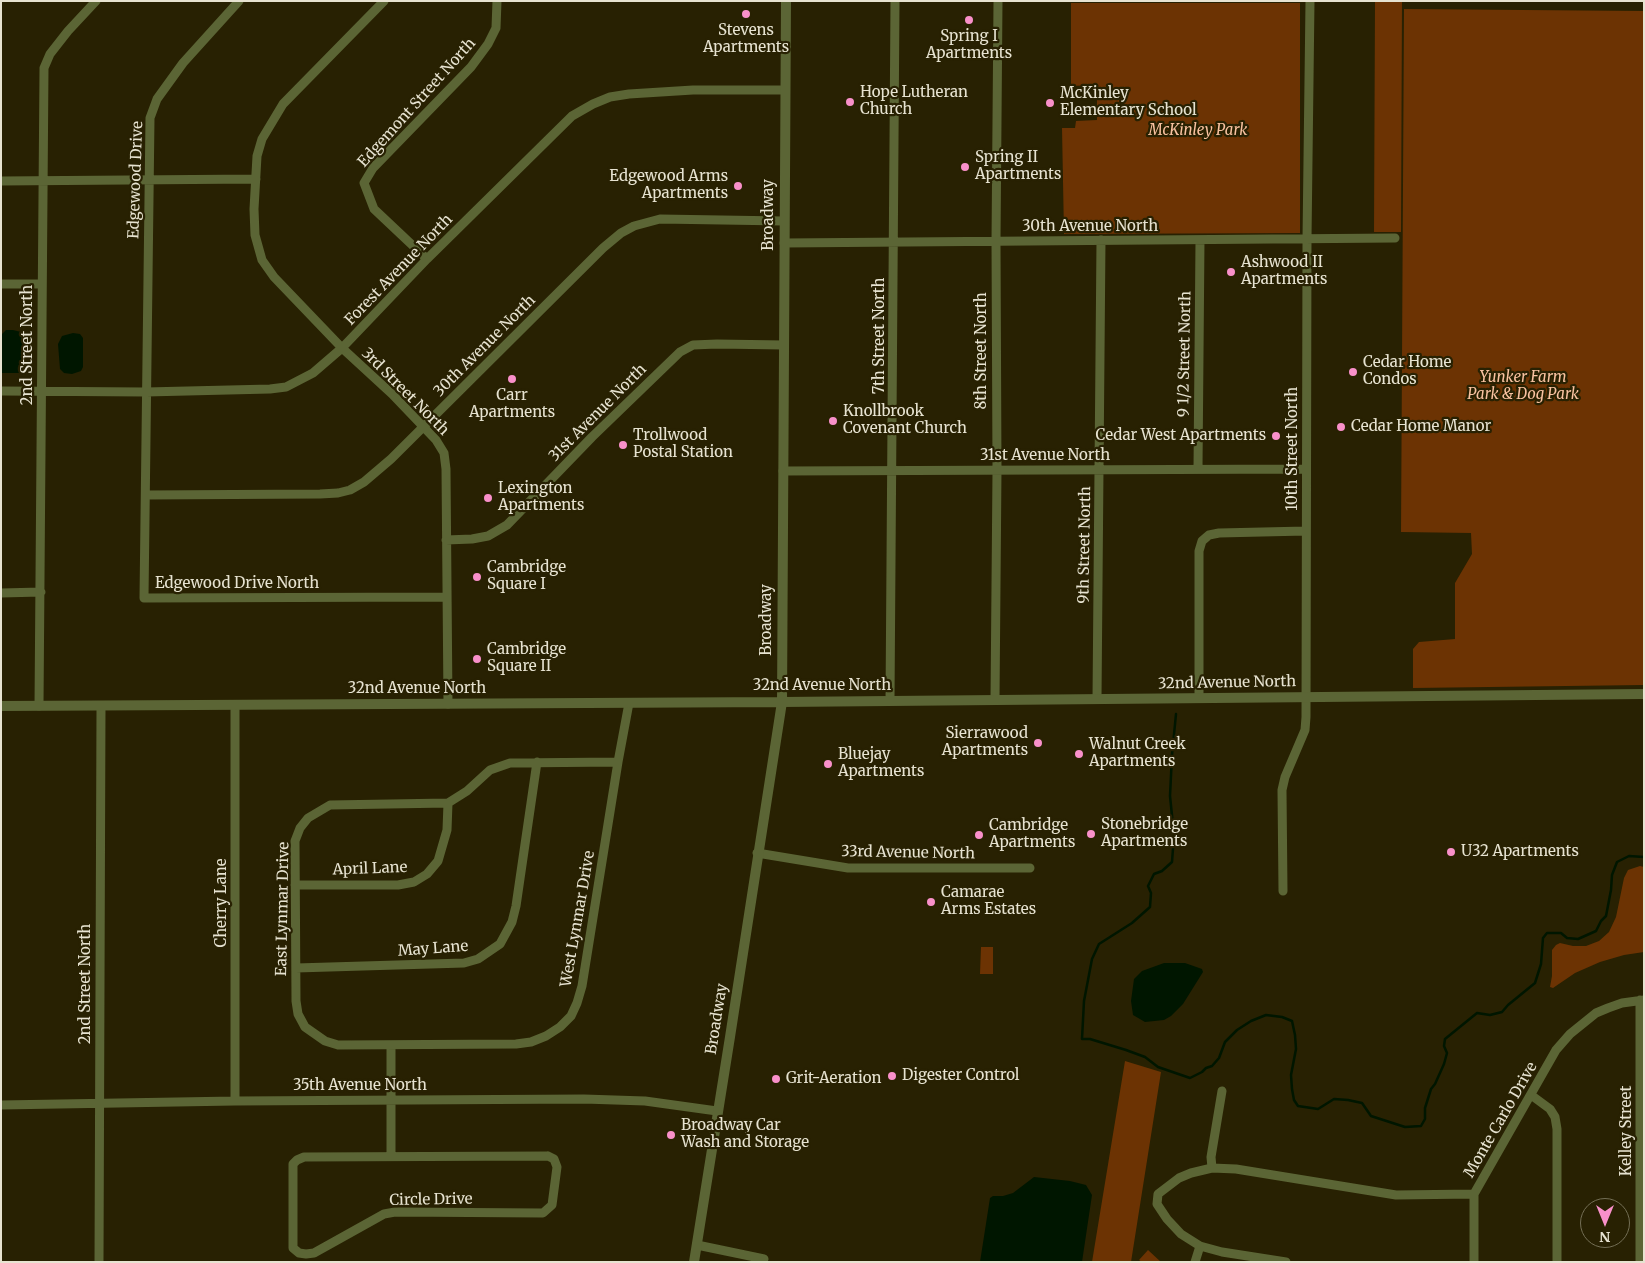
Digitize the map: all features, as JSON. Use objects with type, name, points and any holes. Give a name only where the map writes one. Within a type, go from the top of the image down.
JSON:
[{"type":"street","name":"2nd Street North","points":[[40,706],[44,68],[50,54],[96,1]]},
{"type":"street","name":"Edgewood Drive","points":[[146,392],[150,118],[157,99],[183,63],[239,1]]},
{"type":"street","name":"3rd Street North","points":[[384,1],[283,104],[262,138],[257,156],[254,209],[255,236],[262,260],[274,277],[342,348],[392,394],[436,440],[444,453],[446,469],[448,704]]},
{"type":"street","name":"Edgemont Street North","points":[[427,259],[374,209],[364,183],[373,168],[471,67],[488,44],[496,28],[497,1]]},
{"type":"street","name":"Broadway","points":[[694,1262],[782,702],[786,1]]},
{"type":"street","name":"7th Street North","points":[[890,701],[895,1]]},
{"type":"street","name":"8th Street North","points":[[995,700],[998,1]]},
{"type":"street","name":"10th Street North","points":[[1283,892],[1282,790],[1285,777],[1305,730],[1306,239],[1310,1]]},
{"type":"street","name":"Forest Avenue North","points":[[1,391],[146,392],[286,387],[313,373],[342,348],[427,259],[572,116],[610,97],[629,94],[694,90],[785,90]]},
{"type":"street","points":[[1,181],[256,178]]},
{"type":"street","name":"30th Avenue North","points":[[146,494],[320,494],[350,490],[364,482],[391,459],[596,254],[621,233],[634,226],[660,219],[784,221]]},
{"type":"street","name":"30th Avenue North","points":[[784,243],[1395,238]]},
{"type":"street","name":"9th Street North","points":[[1097,699],[1102,240]]},
{"type":"street","name":"9 1/2 Street North","points":[[1198,468],[1200,240]]},
{"type":"street","points":[[1,284],[42,284]]},
{"type":"street","name":"31st Avenue North","points":[[446,540],[488,536],[507,525],[680,352],[693,345],[784,345]]},
{"type":"street","name":"Edgewood Drive North","points":[[146,392],[144,598],[447,597]]},
{"type":"street","name":"31st Avenue North","points":[[783,471],[1306,469]]},
{"type":"street","points":[[1198,698],[1200,551],[1202,541],[1209,534],[1219,533],[1306,532]]},
{"type":"street","points":[[1,593],[41,592]]},
{"type":"street","name":"32nd Avenue North","points":[[1,706],[101,707],[1644,694]]},
{"type":"street","name":"West Lynmar Drive","points":[[391,1045],[516,1044],[531,1042],[546,1036],[560,1027],[570,1016],[577,1003],[582,986],[629,703]]},
{"type":"street","name":"Cherry Lane","points":[[234,1101],[236,705]]},
{"type":"street","name":"2nd Street North","points":[[99,1262],[101,707]]},
{"type":"street","name":"May Lane","points":[[296,968],[464,963],[478,959],[500,944],[512,922],[516,906],[537,762]]},
{"type":"street","points":[[448,803],[467,791],[490,770],[510,763],[618,762]]},
{"type":"street","name":"April Lane","points":[[295,885],[398,885],[414,882],[427,874],[438,861],[444,847],[447,830],[448,803]]},
{"type":"street","name":"East Lynmar Drive","points":[[391,1045],[338,1045],[325,1041],[314,1035],[305,1026],[298,1014],[296,1002],[295,841],[300,828],[308,818],[330,805],[448,803]]},
{"type":"street","name":"33rd Avenue North","points":[[757,853],[848,868],[1030,868]]},
{"type":"street","name":"Monte Carlo Drive","points":[[1286,1262],[1222,1252],[1200,1246],[1181,1234],[1167,1219],[1157,1204],[1158,1194],[1179,1178],[1190,1173],[1212,1168],[1236,1169],[1396,1195],[1474,1194],[1556,1050],[1570,1034],[1602,1010],[1622,1003],[1642,1000]]},
{"type":"street","name":"Kelley Street","points":[[1640,1262],[1642,1000]]},
{"type":"street","points":[[390,1156],[391,1045]]},
{"type":"street","points":[[1212,1168],[1222,1091]]},
{"type":"street","points":[[1530,1095],[1550,1109],[1555,1117],[1557,1129],[1557,1262]]},
{"type":"street","name":"35th Avenue North","points":[[1,1105],[234,1101],[584,1099],[645,1101],[717,1111]]},
{"type":"street","name":"Circle Drive","points":[[390,1156],[548,1156],[554,1160],[556,1167],[552,1205],[543,1213],[395,1212],[384,1214],[314,1253],[299,1253],[293,1248],[293,1164],[297,1160],[304,1157],[390,1156]]},
{"type":"street","points":[[1474,1194],[1474,1262]]},
{"type":"street","points":[[697,1245],[764,1259]]},
{"type":"street","points":[[1195,1262],[1200,1246]]},
{"type":"green space","points":[[1375,1],[1402,1],[1401,232],[1374,232]]},
{"type":"green space","name":"McKinley Park","points":[[1071,3],[1300,3],[1300,233],[1064,234],[1062,128],[1075,128],[1076,121],[1097,120],[1097,85],[1071,86]]},
{"type":"green space","name":"Yunker Farm Park & Dog Park","points":[[1404,9],[1644,11],[1644,685],[1413,688],[1413,649],[1419,642],[1455,639],[1455,583],[1472,554],[1471,533],[1401,532]]},
{"type":"green space","points":[[1640,866],[1644,867],[1644,952],[1624,955],[1600,962],[1575,973],[1553,988],[1550,987],[1552,950],[1560,943],[1586,946],[1599,941],[1609,932],[1616,917],[1624,878],[1628,870]]},
{"type":"green space","points":[[981,947],[993,947],[993,974],[980,974]]},
{"type":"green space","points":[[1125,1061],[1161,1072],[1131,1262],[1092,1262]]},
{"type":"green space","points":[[1148,1250],[1161,1262],[1142,1262],[1139,1260]]},
{"type":"shaded area","points":[[6,330],[21,332],[25,335],[26,363],[23,373],[1,373],[1,335]]},
{"type":"shaded area","points":[[73,333],[80,334],[83,338],[83,367],[81,371],[72,374],[64,373],[60,369],[58,344],[62,336]]},
{"type":"shaded area","points":[[1164,963],[1185,963],[1202,969],[1203,972],[1183,1004],[1171,1016],[1164,1020],[1145,1022],[1133,1015],[1131,1001],[1134,979],[1142,971]]},
{"type":"shaded area","points":[[1034,1177],[1070,1181],[1086,1185],[1092,1195],[1082,1262],[980,1262],[990,1198],[1013,1193]]},
{"type":"waterway","points":[[1176,714],[1170,796],[1174,835],[1172,862],[1162,871],[1154,874],[1148,886],[1151,893],[1150,907],[1132,923],[1099,944],[1092,959],[1084,1001],[1082,1039],[1090,1039],[1126,1050],[1145,1057],[1158,1067],[1190,1078],[1212,1066],[1219,1058],[1225,1042],[1237,1030],[1251,1021],[1266,1015],[1282,1017],[1292,1021],[1295,1035],[1296,1049],[1291,1075],[1294,1100],[1298,1106],[1318,1109],[1334,1099],[1348,1100],[1362,1103],[1371,1116],[1405,1127],[1421,1126],[1425,1119],[1425,1108],[1431,1089],[1444,1064],[1447,1053],[1444,1046],[1445,1039],[1477,1013],[1490,1015],[1502,1012],[1535,983],[1541,964],[1543,938],[1547,933],[1561,933],[1567,938],[1578,939],[1596,931],[1606,916],[1612,875],[1617,862],[1629,856],[1644,857]]},
{"type":"place","name":"Stevens Apartments","points":[[746,14]]},
{"type":"place","name":"Spring I Apartments","points":[[969,20]]},
{"type":"place","name":"Hope Lutheran Church","points":[[850,102]]},
{"type":"place","name":"McKinley Elementary School","points":[[1050,103]]},
{"type":"place","name":"Spring II Apartments","points":[[965,167]]},
{"type":"place","name":"Edgewood Arms Apartments","points":[[738,186]]},
{"type":"place","name":"Ashwood II Apartments","points":[[1231,272]]},
{"type":"place","name":"Cedar Home Condos","points":[[1353,372]]},
{"type":"place","name":"Carr Apartments","points":[[512,379]]},
{"type":"place","name":"Knollbrook Covenant Church","points":[[833,421]]},
{"type":"place","name":"Cedar Home Manor","points":[[1341,427]]},
{"type":"place","name":"Cedar West Apartments","points":[[1276,436]]},
{"type":"place","name":"Trollwood Postal Station","points":[[623,445]]},
{"type":"place","name":"Lexington Apartments","points":[[488,498]]},
{"type":"place","name":"Cambridge Square I","points":[[477,577]]},
{"type":"place","name":"Cambridge Square II","points":[[477,659]]},
{"type":"place","name":"Sierrawood Apartments","points":[[1038,743]]},
{"type":"place","name":"Walnut Creek Apartments","points":[[1079,754]]},
{"type":"place","name":"Bluejay Apartments","points":[[828,764]]},
{"type":"place","name":"Stonebridge Apartments","points":[[1091,834]]},
{"type":"place","name":"Cambridge Apartments","points":[[979,835]]},
{"type":"place","name":"U32 Apartments","points":[[1451,852]]},
{"type":"place","name":"Camarae Arms Estates","points":[[931,902]]},
{"type":"place","name":"Digester Control","points":[[892,1076]]},
{"type":"place","name":"Grit-Aeration","points":[[776,1079]]},
{"type":"place","name":"Broadway Car Wash and Storage","points":[[671,1135]]}]
